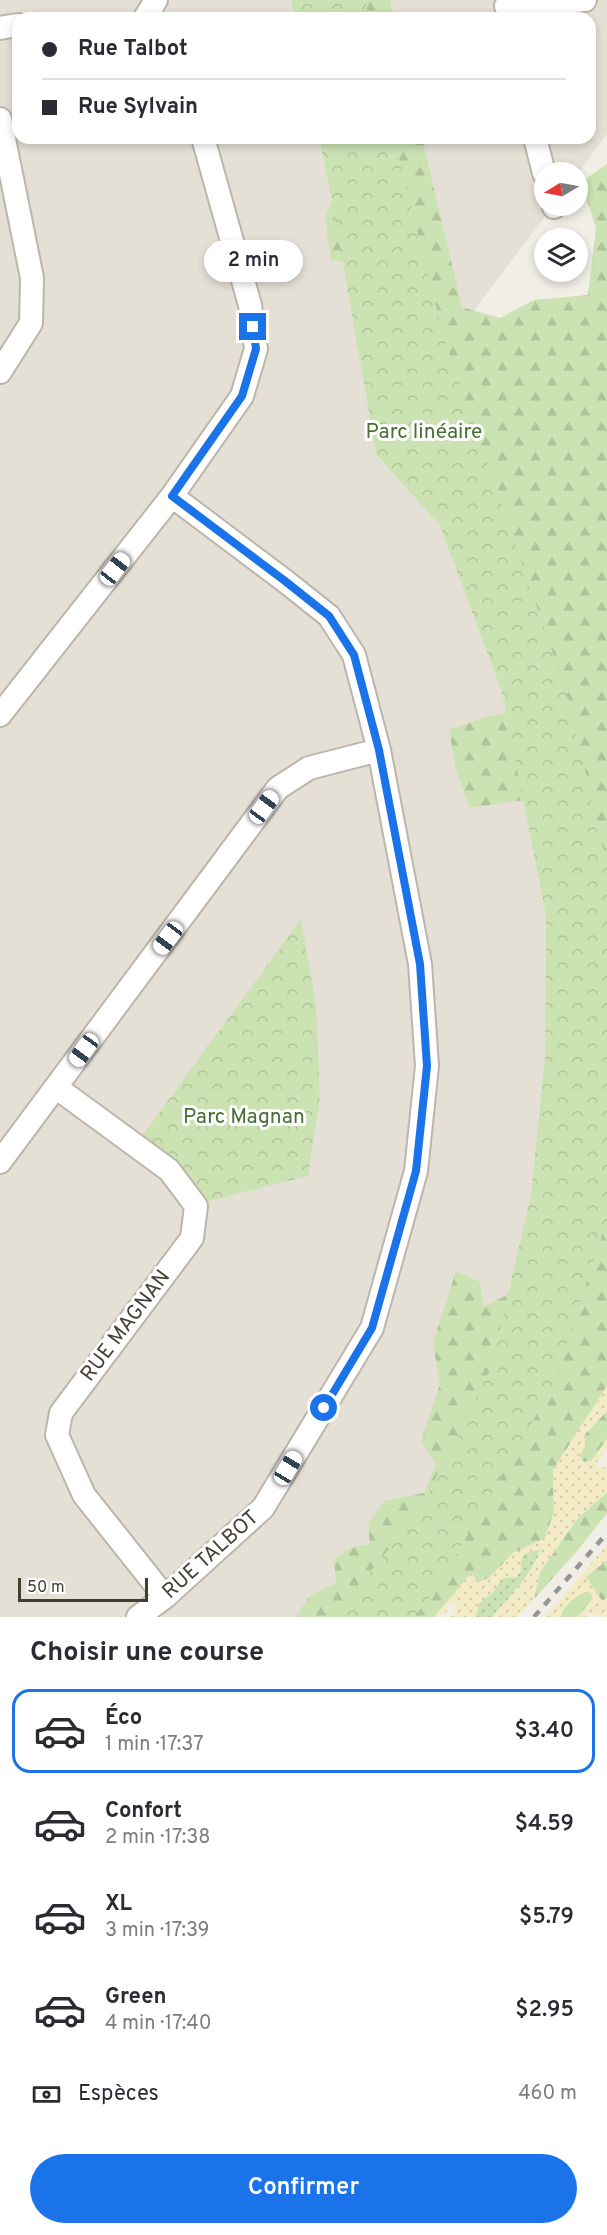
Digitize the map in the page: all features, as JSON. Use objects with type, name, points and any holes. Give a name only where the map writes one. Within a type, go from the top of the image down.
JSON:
[{"type":"street","points":[[507,8],[585,0]]},
{"type":"street","points":[[0,119],[32,278],[31,323],[0,372]]},
{"type":"street","points":[[0,715],[172,496],[242,396],[256,349],[250,305],[205,144]]},
{"type":"street","points":[[536,144],[541,162]]},
{"type":"street","name":"RUE TALBOT","points":[[138,1617],[165,1597],[264,1508],[372,1328],[416,1171],[427,1066],[420,964],[379,750],[354,655],[329,616],[172,496]]},
{"type":"street","points":[[0,1162],[278,788],[309,768],[379,750]]},
{"type":"street","name":"RUE MAGNAN","points":[[57,1088],[169,1170],[196,1206],[192,1238],[62,1413],[57,1435],[84,1495],[165,1597]]},
{"type":"shaded area","points":[[0,0],[291,0],[294,12],[12,12],[12,144],[320,144],[376,454],[440,526],[502,693],[546,917],[545,1056],[531,1193],[491,1368],[418,1513],[333,1617],[0,1617]]},
{"type":"shaded area","points":[[365,0],[607,0],[607,134],[586,162],[534,162],[534,216],[545,216],[534,228],[534,231],[447,346],[396,144],[596,144],[596,12],[368,12]]},
{"type":"green space","points":[[291,0],[365,0],[368,12],[294,12]]},
{"type":"green space","points":[[341,0],[390,0],[393,12],[344,12]]},
{"type":"green space","name":"Parc linéaire","points":[[320,144],[396,144],[444,338],[569,700],[607,865],[607,1219],[554,1384],[447,1571],[415,1617],[333,1617],[418,1513],[491,1368],[531,1193],[545,1056],[546,917],[502,693],[440,526],[376,454]]},
{"type":"green space","points":[[360,144],[423,144],[462,307],[500,318],[534,300],[588,295],[596,228],[588,203],[588,177],[607,164],[607,1386],[553,1470],[554,1512],[545,1538],[513,1553],[489,1578],[477,1583],[472,1573],[434,1617],[295,1617],[311,1595],[336,1583],[334,1559],[352,1547],[370,1544],[368,1523],[384,1501],[424,1493],[436,1464],[421,1441],[440,1384],[433,1343],[456,1271],[480,1282],[484,1306],[503,1297],[541,1270],[556,1057],[538,798],[470,808],[456,770],[449,730],[486,717],[510,712],[381,268],[331,260],[325,219],[332,200],[324,160]]},
{"type":"green space","name":"Parc Magnan","points":[[301,919],[316,1006],[320,1097],[308,1176],[197,1204],[137,1143]]},
{"type":"green space","points":[[607,1411],[607,1439],[591,1461],[582,1461],[580,1456],[585,1445],[585,1434]]},
{"type":"green space","points":[[607,1492],[607,1513],[534,1599],[540,1572],[577,1519]]},
{"type":"green space","points":[[541,1549],[525,1578],[492,1617],[476,1617],[479,1603],[493,1592],[502,1578],[516,1577],[524,1554]]},
{"type":"green space","points":[[607,1560],[607,1598],[602,1601],[586,1577]]},
{"type":"green space","points":[[589,1591],[593,1595],[591,1601],[578,1617],[562,1617],[562,1611],[571,1602]]},
{"type":"sand","points":[[607,1386],[607,1411],[585,1434],[585,1445],[580,1456],[582,1461],[591,1461],[607,1439],[607,1449],[596,1463],[600,1468],[607,1466],[607,1492],[577,1519],[540,1572],[534,1599],[517,1617],[492,1617],[526,1577],[540,1549],[524,1554],[521,1572],[516,1577],[502,1579],[493,1592],[479,1603],[476,1617],[445,1617],[455,1615],[456,1604],[451,1604],[447,1606],[447,1612],[434,1617],[472,1572],[477,1583],[489,1578],[513,1553],[545,1538],[554,1512],[553,1470]]},
{"type":"sand","points":[[607,1545],[607,1560],[586,1577],[602,1601],[607,1598],[607,1617],[586,1613],[585,1617],[578,1617],[591,1601],[593,1595],[589,1591],[571,1602],[562,1611],[562,1617],[545,1617]]},
{"type":"railway","points":[[534,1617],[607,1533]]},
{"type":"route","points":[[253,327],[256,349],[242,396],[172,496],[329,616],[354,655],[379,750],[420,964],[427,1066],[416,1171],[372,1328],[324,1408]]}]
